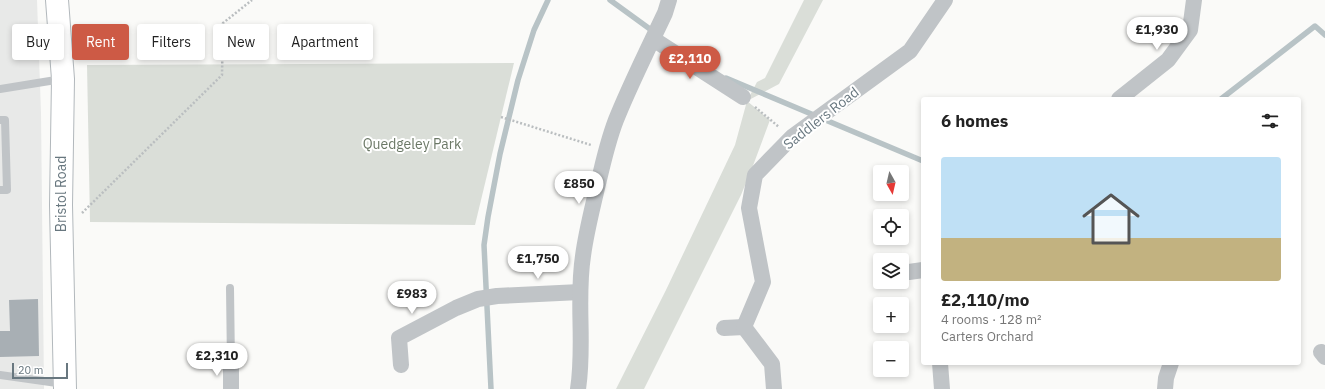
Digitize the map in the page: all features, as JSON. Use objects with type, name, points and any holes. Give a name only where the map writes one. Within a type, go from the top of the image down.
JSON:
[{"type":"main road","name":"Bristol Road","points":[[57,0],[63,79],[60,205],[64,386]]},
{"type":"street","points":[[578,389],[581,370],[582,342],[580,292],[582,256],[587,230],[606,150],[617,116],[665,13],[669,0]]},
{"type":"street","name":"Saddlers Road","points":[[744,326],[763,282],[749,208],[755,175],[792,137],[910,52],[945,0]]},
{"type":"street","points":[[1122,97],[1168,60],[1190,30],[1194,0]]},
{"type":"street","points":[[653,39],[743,97]]},
{"type":"street","points":[[401,365],[399,338],[456,308],[478,299],[497,296],[580,292]]},
{"type":"street","points":[[724,328],[744,326],[772,364],[774,389]]},
{"type":"street","points":[[231,365],[231,389]]},
{"type":"street","points":[[940,365],[942,389]]},
{"type":"street","points":[[1165,389],[1166,378],[1170,365]]},
{"type":"lane","points":[[0,88],[63,79]]},
{"type":"lane","points":[[0,120],[5,120],[7,190],[0,190]]},
{"type":"lane","points":[[230,288],[231,365]]},
{"type":"lane","points":[[0,375],[64,386]]},
{"type":"path","points":[[60,205],[82,213],[222,75],[223,23],[252,0]]},
{"type":"path","points":[[743,97],[792,137]]},
{"type":"path","points":[[501,117],[606,150]]},
{"type":"shaded area","points":[[0,0],[37,0],[38,24],[12,24],[12,60],[39,60],[44,389],[0,389]]},
{"type":"green space","points":[[804,0],[823,0],[779,84],[747,101],[757,82],[765,78]]},
{"type":"green space","name":"Quedgeley Park","points":[[514,63],[475,225],[90,222],[87,65]]},
{"type":"green space","points":[[747,101],[770,120],[741,195],[644,389],[616,389],[666,290],[735,145]]},
{"type":"building","points":[[38,299],[39,356],[0,357],[0,331],[10,331],[9,300]]},
{"type":"waterway","points":[[491,389],[484,245],[488,217],[500,154],[518,80],[534,30],[548,0]]},
{"type":"waterway","points":[[610,0],[654,32]]},
{"type":"waterway","points":[[1224,97],[1315,26],[1325,35]]},
{"type":"waterway","points":[[726,78],[921,160]]}]
